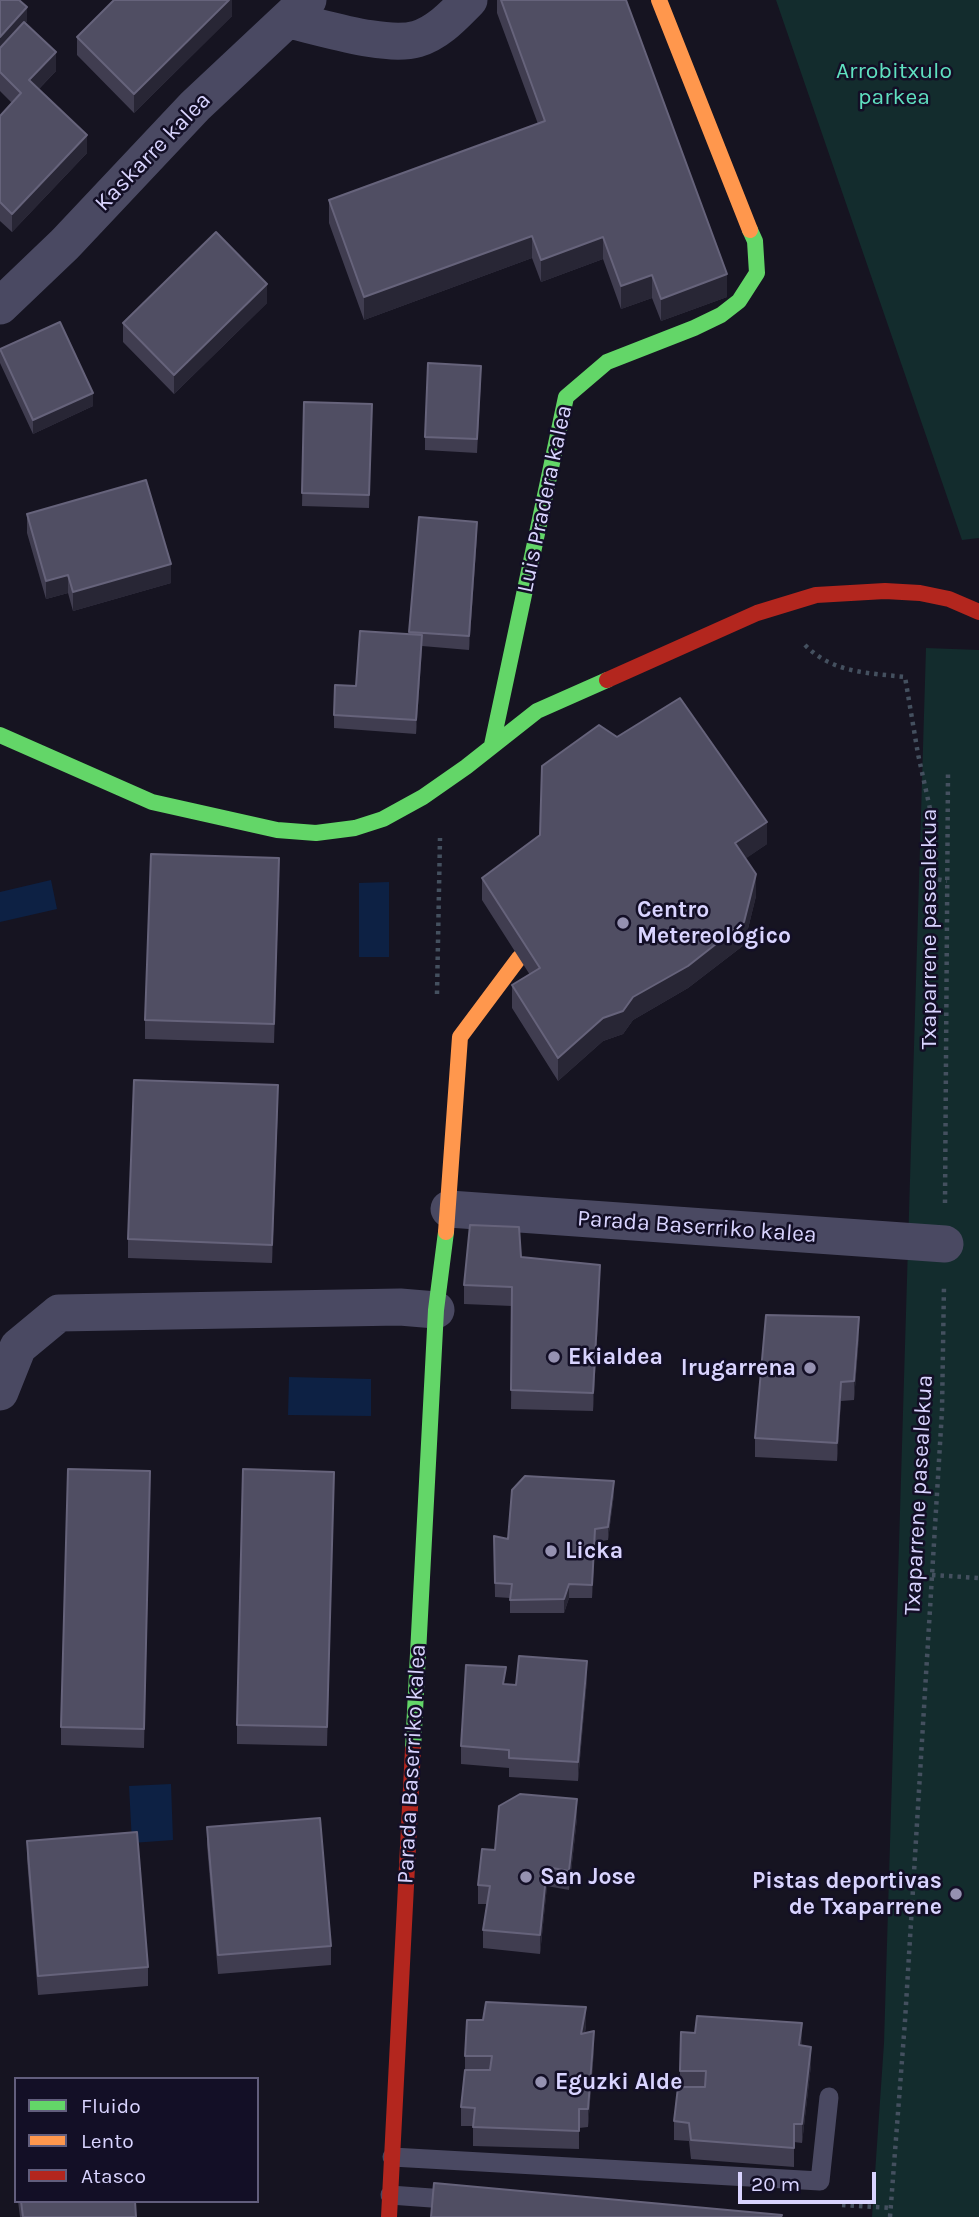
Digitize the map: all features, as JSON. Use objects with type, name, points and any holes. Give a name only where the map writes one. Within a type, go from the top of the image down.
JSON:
[{"type":"street","points":[[298,10],[389,42],[417,39],[439,28],[469,0]]},
{"type":"street","name":"Luis Pradera kalea","points":[[492,745],[566,397],[607,362],[721,315],[739,301],[757,273],[755,241],[659,0]]},
{"type":"street","name":"Kaskarre kalea","points":[[0,306],[65,244],[195,106],[298,10]]},
{"type":"street","points":[[0,735],[152,802],[277,830],[316,833],[355,828],[383,819],[441,785],[537,712],[757,613],[816,595],[885,591],[920,593],[949,599],[979,612]]},
{"type":"street","name":"Parada Baserriko kalea","points":[[389,2217],[436,1310],[449,1209],[460,1037],[519,958]]},
{"type":"street","name":"Parada Baserriko kalea","points":[[449,1209],[945,1244]]},
{"type":"street","points":[[0,1392],[18,1347],[59,1313],[400,1307],[436,1310]]},
{"type":"lane","points":[[392,2157],[820,2181],[829,2097]]},
{"type":"lane","points":[[390,2195],[471,2201]]},
{"type":"path","points":[[785,604],[791,631],[816,656],[850,671],[905,677],[934,827],[936,879],[947,881]]},
{"type":"path","name":"Txaparrene pasealekua","points":[[890,2217],[905,2021],[942,1411],[948,773]]},
{"type":"path","points":[[436,1002],[441,785]]},
{"type":"path","points":[[932,1575],[979,1578]]},
{"type":"green space","name":"Arrobitxulo parkea","points":[[776,0],[979,0],[979,538],[962,540]]},
{"type":"green space","points":[[926,648],[979,650],[979,2217],[872,2217],[884,2043]]},
{"type":"water","points":[[51,880],[57,909],[0,922],[0,892]]},
{"type":"water","points":[[389,882],[389,957],[359,957],[359,883]]},
{"type":"water","points":[[289,1377],[371,1379],[371,1416],[288,1415]]},
{"type":"water","points":[[171,1784],[173,1840],[132,1843],[129,1786]]},
{"type":"building","points":[[0,0],[19,0],[27,7],[0,37]]},
{"type":"building","points":[[114,0],[229,0],[134,94],[77,37]]},
{"type":"building","points":[[501,0],[626,0],[727,274],[661,299],[652,275],[621,286],[603,237],[541,260],[532,236],[364,297],[329,200],[545,121]]},
{"type":"building","points":[[24,22],[56,52],[29,80],[87,135],[12,214],[0,202],[0,116],[21,93],[0,72],[0,48]]},
{"type":"building","points":[[216,232],[267,284],[174,375],[123,323]]},
{"type":"building","points":[[60,322],[93,393],[33,420],[0,349]]},
{"type":"building","points":[[428,363],[481,366],[477,439],[425,437]]},
{"type":"building","points":[[304,402],[372,404],[369,495],[302,493]]},
{"type":"building","points":[[146,480],[171,564],[73,592],[68,575],[46,581],[27,514]]},
{"type":"building","points":[[419,517],[477,522],[469,636],[409,632]]},
{"type":"building","points":[[360,631],[422,635],[416,720],[334,715],[335,685],[356,686]]},
{"type":"building","name":"Centro Metereológico","points":[[680,698],[767,822],[735,843],[756,874],[744,922],[688,966],[633,997],[623,1011],[603,1018],[558,1058],[512,985],[540,968],[482,878],[540,835],[542,766],[599,725],[617,737]]},
{"type":"building","points":[[151,854],[279,858],[274,1024],[145,1020]]},
{"type":"building","points":[[134,1080],[278,1085],[272,1245],[128,1239]]},
{"type":"building","name":"Ekialdea","points":[[470,1225],[519,1227],[521,1257],[600,1265],[593,1393],[511,1390],[512,1287],[464,1285]]},
{"type":"building","name":"Irugarrena","points":[[766,1315],[859,1317],[854,1381],[841,1382],[837,1443],[755,1438]]},
{"type":"building","points":[[68,1469],[150,1471],[144,1729],[61,1727]]},
{"type":"building","points":[[243,1469],[334,1472],[327,1727],[237,1725]]},
{"type":"building","name":"Licka","points":[[525,1476],[614,1481],[608,1527],[595,1529],[592,1585],[569,1584],[564,1599],[510,1600],[512,1584],[495,1583],[494,1536],[508,1539],[512,1490]]},
{"type":"building","points":[[519,1656],[587,1661],[578,1762],[509,1758],[509,1750],[461,1746],[466,1665],[506,1667],[503,1684],[516,1685]]},
{"type":"building","name":"San Jose","points":[[520,1794],[577,1799],[569,1871],[547,1867],[540,1935],[483,1930],[490,1886],[478,1885],[482,1849],[495,1850],[499,1806]]},
{"type":"building","points":[[320,1818],[331,1946],[218,1955],[207,1827]]},
{"type":"building","points":[[137,1832],[148,1967],[38,1976],[27,1841]]},
{"type":"building","name":"Eguzki Alde","points":[[486,2002],[586,2007],[581,2034],[594,2031],[588,2109],[579,2109],[579,2131],[473,2127],[475,2108],[461,2107],[465,2070],[490,2070],[492,2056],[465,2056],[467,2020],[483,2020]]},
{"type":"building","points":[[697,2016],[802,2023],[799,2045],[811,2047],[802,2124],[794,2124],[794,2148],[691,2140],[689,2123],[674,2121],[678,2087],[705,2087],[706,2071],[680,2071],[681,2032],[695,2033]]},
{"type":"building","points":[[434,2183],[782,2215],[431,2217]]},
{"type":"building","points":[[21,2203],[135,2203],[136,2217],[23,2217]]},
{"type":"traffic: fast","points":[[492,745],[566,397],[607,362],[694,328],[721,315],[739,301],[757,273],[755,241],[750,230]]},
{"type":"traffic: fast","points":[[0,735],[152,802],[277,830],[316,833],[355,828],[383,819],[423,797],[466,767],[537,711],[607,680]]},
{"type":"traffic: fast","points":[[413,1749],[436,1310],[446,1232]]},
{"type":"traffic: slow","points":[[659,0],[750,230]]},
{"type":"traffic: slow","points":[[446,1232],[460,1037],[519,958]]},
{"type":"traffic: jam","points":[[607,680],[757,613],[816,595],[885,591],[920,593],[949,599],[979,612]]},
{"type":"traffic: jam","points":[[389,2217],[413,1749]]},
{"type":"place","name":"Centro Metereológico","points":[[623,923]]},
{"type":"place","name":"Ekialdea","points":[[554,1357]]},
{"type":"place","name":"Irugarrena","points":[[810,1368]]},
{"type":"place","name":"Licka","points":[[551,1551]]},
{"type":"place","name":"San Jose","points":[[526,1877]]},
{"type":"place","name":"Pistas deportivas de Txaparrene","points":[[956,1894]]},
{"type":"place","name":"Eguzki Alde","points":[[541,2082]]}]
